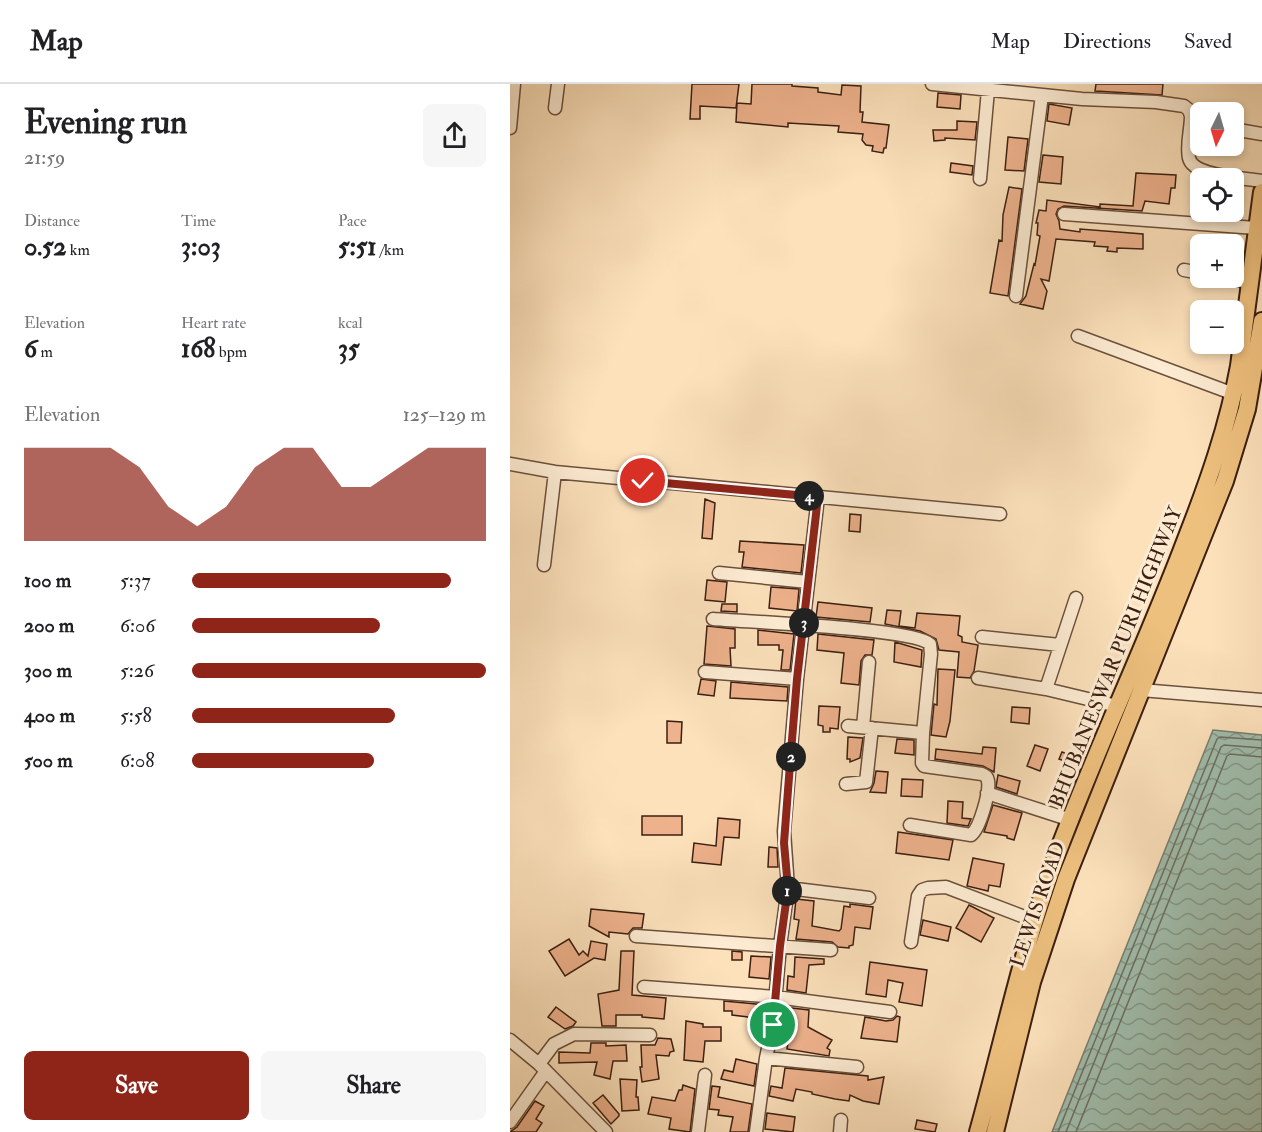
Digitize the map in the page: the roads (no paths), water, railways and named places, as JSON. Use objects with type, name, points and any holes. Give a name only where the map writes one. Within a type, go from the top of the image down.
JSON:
[{"type":"highway","name":"BHUBANESWAR PURI HIGHWAY","points":[[978,1132],[1012,995],[1054,862],[1117,706],[1171,581],[1218,452],[1234,394],[1262,192]]},
{"type":"highway","name":"LEWIS ROAD","points":[[995,1132],[1016,1040],[1047,932],[1076,851],[1225,481],[1247,409],[1262,321]]},
{"type":"street","points":[[510,128],[514,84]]},
{"type":"street","points":[[555,108],[558,84]]},
{"type":"street","points":[[932,84],[988,90],[1009,87],[1042,95],[1155,102],[1184,106],[1190,112]]},
{"type":"street","points":[[980,179],[988,90]]},
{"type":"street","points":[[1016,296],[1042,95]]},
{"type":"street","points":[[1244,131],[1262,134]]},
{"type":"street","points":[[1190,148],[1188,156],[1190,164],[1203,171],[1262,181]]},
{"type":"street","points":[[1064,214],[1257,239]]},
{"type":"street","points":[[1184,270],[1190,271]]},
{"type":"street","points":[[1244,281],[1249,282]]},
{"type":"street","points":[[1078,336],[1234,394]]},
{"type":"street","points":[[510,464],[555,472],[1000,514]]},
{"type":"street","points":[[544,566],[555,472]]},
{"type":"street","points":[[756,1132],[776,997],[788,888],[784,831],[797,679],[818,497]]},
{"type":"street","points":[[719,573],[808,582]]},
{"type":"street","points":[[1046,689],[1076,598]]},
{"type":"street","points":[[713,619],[897,634],[918,638],[930,644],[923,733],[924,766],[982,774],[988,780],[987,794],[978,825],[971,835],[910,825]]},
{"type":"street","points":[[982,637],[1060,645]]},
{"type":"street","points":[[846,784],[866,782],[869,662]]},
{"type":"street","points":[[705,672],[797,679]]},
{"type":"street","points":[[978,678],[1046,689],[1117,706]]},
{"type":"street","points":[[1141,690],[1262,700]]},
{"type":"street","points":[[848,726],[923,733]]},
{"type":"street","points":[[987,794],[1071,820]]},
{"type":"street","points":[[788,888],[868,898]]},
{"type":"street","points":[[911,942],[918,896],[922,890],[928,888],[946,888],[1035,921]]},
{"type":"street","points":[[636,936],[831,950]]},
{"type":"street","points":[[644,987],[776,997],[890,1012]]},
{"type":"street","points":[[510,1122],[554,1044],[574,1034],[650,1035]]},
{"type":"street","points":[[510,1040],[542,1067],[606,1132]]},
{"type":"street","points":[[766,1058],[857,1067]]},
{"type":"street","points":[[698,1132],[705,1075]]},
{"type":"water","points":[[1213,730],[1262,735],[1262,1132],[1052,1132]]}]
